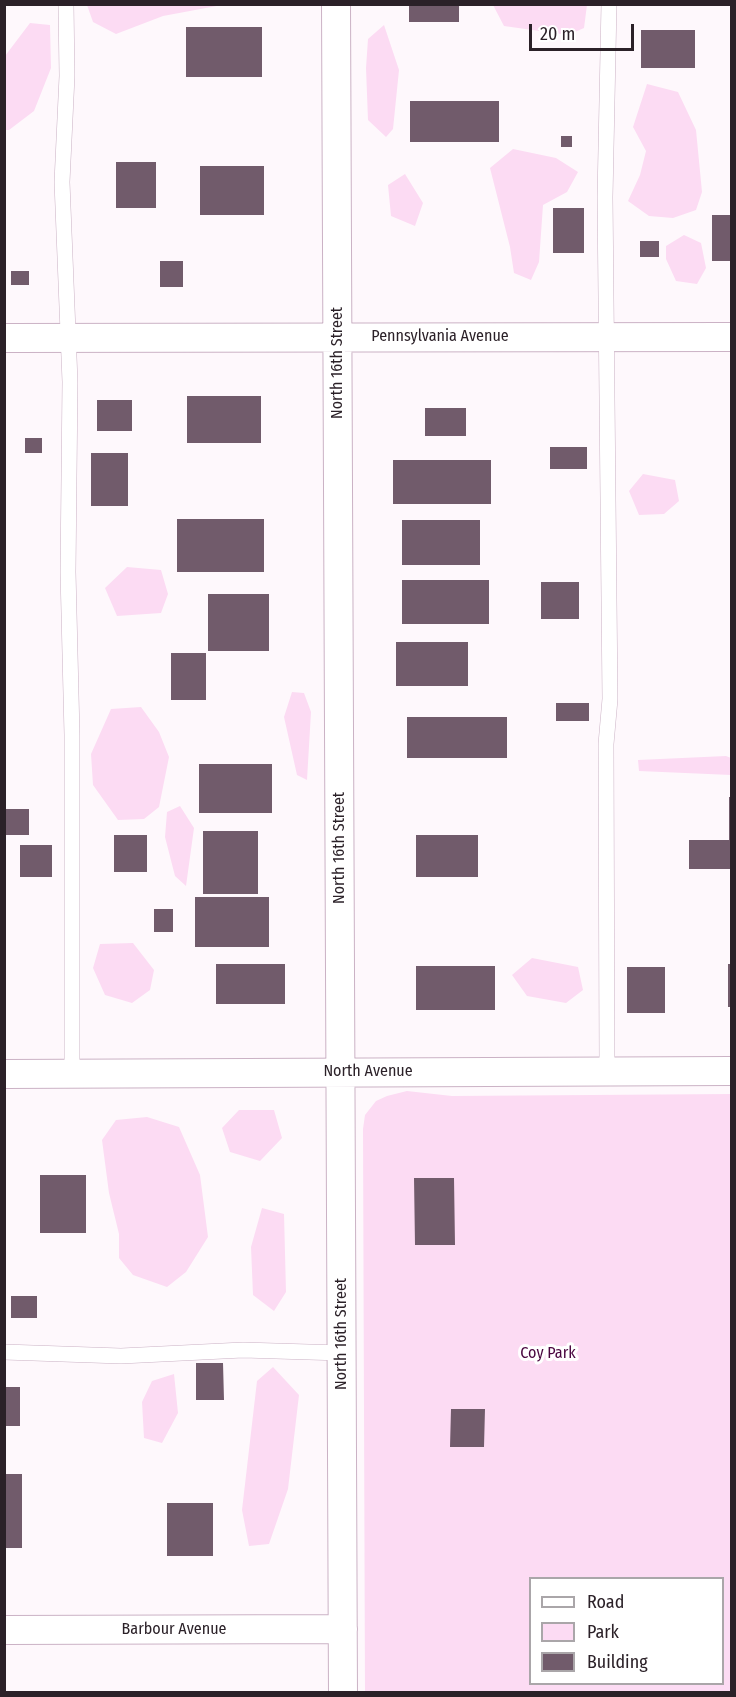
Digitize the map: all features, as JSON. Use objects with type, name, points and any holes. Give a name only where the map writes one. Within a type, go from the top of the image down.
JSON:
[{"type":"street","name":"North 16th Street","points":[[336,4],[343,1692]]},
{"type":"street","name":"Pennsylvania Avenue","points":[[4,338],[732,337]]},
{"type":"street","name":"North Avenue","points":[[4,1074],[732,1071]]},
{"type":"street","name":"Barbour Avenue","points":[[4,1630],[343,1629]]},
{"type":"lane","points":[[66,4],[67,76],[62,182],[69,338],[72,1073]]},
{"type":"lane","points":[[608,1070],[606,744],[610,699],[605,337],[609,4]]},
{"type":"lane","points":[[4,1352],[121,1356],[243,1350],[342,1353]]},
{"type":"green space","points":[[87,4],[222,5],[163,16],[116,34],[93,22]]},
{"type":"green space","points":[[493,5],[587,5],[584,28],[568,35],[504,26]]},
{"type":"green space","points":[[30,23],[50,25],[51,68],[34,111],[9,130],[5,130],[5,56]]},
{"type":"green space","points":[[384,25],[399,70],[393,129],[386,137],[368,120],[366,68],[368,39]]},
{"type":"green space","points":[[647,84],[678,92],[696,130],[702,192],[696,210],[673,218],[649,216],[628,201],[640,175],[646,151],[633,127]]},
{"type":"green space","points":[[513,149],[556,158],[578,172],[567,192],[543,205],[539,262],[531,280],[514,273],[510,247],[490,168]]},
{"type":"green space","points":[[405,174],[423,203],[415,226],[391,216],[388,185]]},
{"type":"green space","points":[[684,235],[701,243],[706,268],[697,284],[676,281],[666,259],[666,246]]},
{"type":"green space","points":[[643,474],[675,480],[679,501],[664,514],[639,515],[629,491]]},
{"type":"green space","points":[[127,567],[161,570],[168,594],[161,613],[117,616],[105,588]]},
{"type":"green space","points":[[292,692],[304,693],[311,712],[307,780],[297,775],[284,717]]},
{"type":"green space","points":[[141,707],[159,732],[169,757],[159,807],[144,819],[118,820],[93,785],[91,754],[111,709]]},
{"type":"green space","points":[[726,756],[731,758],[731,775],[639,771],[638,760]]},
{"type":"green space","points":[[180,806],[194,828],[186,886],[175,876],[165,837],[167,812]]},
{"type":"green space","points":[[133,943],[154,970],[150,990],[132,1003],[105,995],[93,968],[100,944]]},
{"type":"green space","points":[[532,958],[578,967],[583,990],[566,1003],[527,996],[512,975]]},
{"type":"green space","name":"Coy Park","points":[[407,1091],[452,1096],[731,1094],[731,1692],[365,1692],[363,1129],[365,1115],[376,1101]]},
{"type":"green space","points":[[239,1110],[274,1110],[282,1138],[260,1161],[230,1152],[222,1128]]},
{"type":"green space","points":[[147,1117],[179,1127],[200,1175],[208,1237],[186,1272],[167,1287],[133,1275],[119,1258],[119,1234],[109,1193],[102,1140],[116,1120]]},
{"type":"green space","points":[[262,1208],[284,1214],[286,1292],[274,1311],[253,1295],[251,1247]]},
{"type":"green space","points":[[273,1367],[299,1395],[288,1489],[269,1544],[249,1546],[242,1510],[257,1381]]},
{"type":"green space","points":[[174,1374],[178,1413],[162,1443],[144,1438],[142,1402],[152,1381]]},
{"type":"building","points":[[409,4],[459,4],[459,22],[409,22]]},
{"type":"building","points":[[186,27],[262,27],[262,77],[186,77]]},
{"type":"building","points":[[641,30],[695,30],[695,68],[641,68]]},
{"type":"building","points":[[410,101],[499,101],[499,142],[410,142]]},
{"type":"building","points":[[561,136],[572,136],[572,147],[561,147]]},
{"type":"building","points":[[116,162],[156,162],[156,208],[116,208]]},
{"type":"building","points":[[200,166],[264,166],[264,215],[200,215]]},
{"type":"building","points":[[553,208],[584,208],[584,253],[553,253]]},
{"type":"building","points":[[712,215],[732,215],[732,261],[712,261]]},
{"type":"building","points":[[640,241],[659,241],[659,257],[640,257]]},
{"type":"building","points":[[160,261],[183,261],[183,287],[160,287]]},
{"type":"building","points":[[11,271],[29,271],[29,285],[11,285]]},
{"type":"building","points":[[187,396],[261,396],[261,443],[187,443]]},
{"type":"building","points":[[97,400],[132,400],[132,431],[97,431]]},
{"type":"building","points":[[425,408],[466,408],[466,436],[425,436]]},
{"type":"building","points":[[25,438],[42,438],[42,453],[25,453]]},
{"type":"building","points":[[550,447],[587,447],[587,469],[550,469]]},
{"type":"building","points":[[91,453],[128,453],[128,506],[91,506]]},
{"type":"building","points":[[393,460],[491,460],[491,504],[393,504]]},
{"type":"building","points":[[177,519],[264,519],[264,572],[177,572]]},
{"type":"building","points":[[402,520],[480,520],[480,565],[402,565]]},
{"type":"building","points":[[402,580],[489,580],[489,624],[402,624]]},
{"type":"building","points":[[541,582],[579,582],[579,619],[541,619]]},
{"type":"building","points":[[208,594],[269,594],[269,651],[208,651]]},
{"type":"building","points":[[396,642],[468,642],[468,686],[396,686]]},
{"type":"building","points":[[171,653],[206,653],[206,700],[171,700]]},
{"type":"building","points":[[556,703],[589,703],[589,721],[556,721]]},
{"type":"building","points":[[407,717],[507,717],[507,758],[407,758]]},
{"type":"building","points":[[199,764],[272,764],[272,813],[199,813]]},
{"type":"building","points":[[729,797],[732,797],[732,869],[689,869],[689,840],[729,840]]},
{"type":"building","points":[[4,809],[29,809],[29,835],[4,835]]},
{"type":"building","points":[[203,831],[258,831],[258,894],[203,894]]},
{"type":"building","points":[[114,835],[147,835],[147,872],[114,872]]},
{"type":"building","points":[[416,835],[478,835],[478,877],[416,877]]},
{"type":"building","points":[[20,845],[52,845],[52,877],[20,877]]},
{"type":"building","points":[[195,897],[269,897],[269,947],[195,947]]},
{"type":"building","points":[[154,909],[173,909],[173,932],[154,932]]},
{"type":"building","points":[[216,964],[285,964],[285,1004],[216,1004]]},
{"type":"building","points":[[728,964],[732,964],[732,1007],[728,1007]]},
{"type":"building","points":[[416,966],[495,966],[495,1010],[416,1010]]},
{"type":"building","points":[[627,967],[665,967],[665,1013],[627,1013]]},
{"type":"building","points":[[40,1175],[86,1175],[86,1233],[40,1233]]},
{"type":"building","points":[[414,1178],[454,1178],[455,1245],[415,1245]]},
{"type":"building","points":[[11,1296],[37,1296],[37,1318],[11,1318]]},
{"type":"building","points":[[196,1363],[223,1363],[224,1400],[196,1400]]},
{"type":"building","points":[[4,1387],[20,1387],[20,1426],[4,1426]]},
{"type":"building","points":[[451,1409],[485,1409],[484,1447],[450,1447]]},
{"type":"building","points":[[4,1474],[22,1474],[22,1548],[4,1548]]},
{"type":"building","points":[[167,1503],[213,1503],[213,1556],[167,1556]]}]
